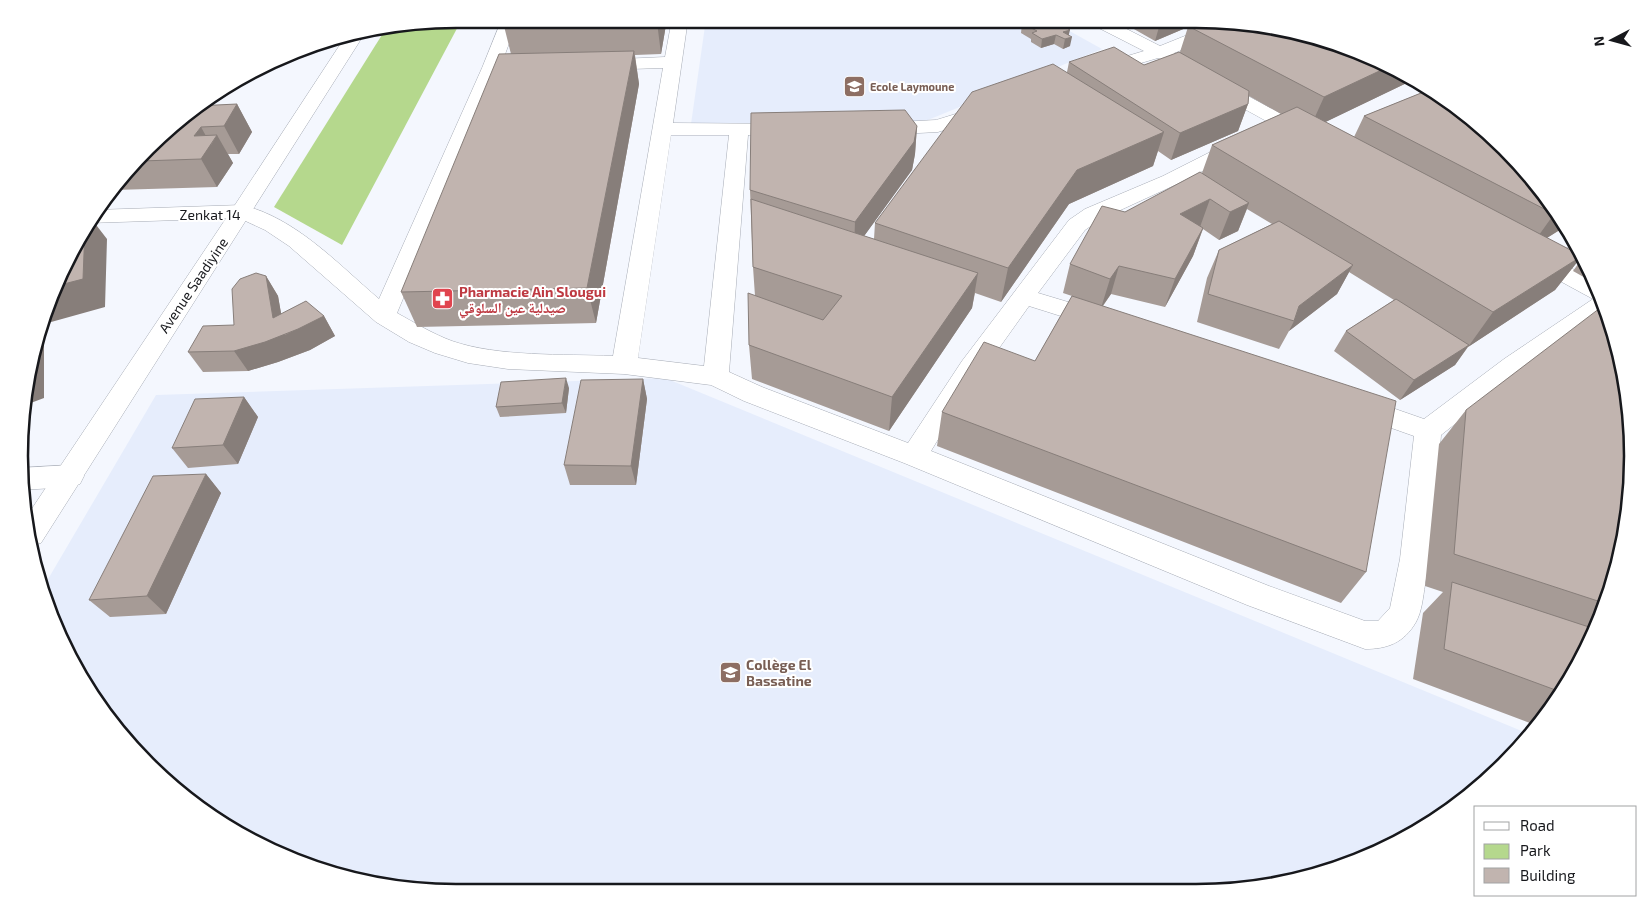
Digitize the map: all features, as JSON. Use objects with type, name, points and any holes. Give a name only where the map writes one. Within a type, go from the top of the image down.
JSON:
[{"type":"street","points":[[384,316],[501,67],[508,28]]},
{"type":"street","points":[[624,366],[679,28]]},
{"type":"street","points":[[1113,28],[1160,52],[1323,144]]},
{"type":"street","points":[[1085,74],[1160,52],[1221,28]]},
{"type":"street","name":"Avenue Saadiyine","points":[[34,529],[351,41]]},
{"type":"street","points":[[577,65],[673,62]]},
{"type":"street","points":[[858,129],[939,136],[998,106]]},
{"type":"street","points":[[914,456],[928,430],[973,365],[1077,225],[1093,214],[1170,180],[1284,123]]},
{"type":"street","points":[[662,129],[800,129]]},
{"type":"street","points":[[716,377],[739,130]]},
{"type":"street","name":"Zenkat 14","points":[[102,216],[242,211],[273,225],[297,241],[384,316],[418,336],[468,354],[508,360],[624,366],[716,377],[753,394],[914,456],[1290,608],[1365,635],[1382,635],[1390,630],[1404,614],[1415,559],[1428,431]]},
{"type":"street","points":[[1518,248],[1590,288]]},
{"type":"street","points":[[1552,267],[1573,253]]},
{"type":"street","points":[[1025,297],[1119,326]]},
{"type":"street","points":[[1340,400],[1428,431],[1513,365],[1598,307]]},
{"type":"street","points":[[28,479],[70,476]]},
{"type":"shaded area","name":"Ecole Laymoune","points":[[705,28],[1064,28],[1102,49],[918,124],[691,124]]},
{"type":"shaded area","name":"Collège El Bassatine","points":[[665,378],[1523,732],[1479,777],[1457,795],[1410,826],[1360,851],[1334,861],[1307,869],[1252,880],[1196,884],[456,884],[400,880],[345,869],[292,851],[241,826],[195,795],[173,777],[134,738],[116,716],[85,669],[60,619],[47,582],[156,395]]},
{"type":"green space","points":[[428,28],[457,28],[342,245],[274,207],[382,34]]},
{"type":"building","points":[[1031,28],[1067,28],[1070,30],[1063,32],[1072,37],[1065,39],[1056,35],[1042,39],[1032,33],[1037,31]]},
{"type":"building","points":[[1192,28],[1224,28],[1280,36],[1334,50],[1382,70],[1324,97]]},
{"type":"building","points":[[1114,47],[1144,65],[1179,52],[1249,91],[1248,104],[1180,133],[1069,62]]},
{"type":"building","points":[[634,51],[587,288],[401,292],[499,54]]},
{"type":"building","points":[[1053,64],[1164,132],[1077,170],[1008,268],[875,223],[972,92]]},
{"type":"building","points":[[1422,93],[1457,116],[1479,134],[1518,173],[1547,210],[1364,116]]},
{"type":"building","points":[[237,104],[224,126],[201,127],[194,136],[217,135],[201,159],[146,161],[173,134],[210,105]]},
{"type":"building","points":[[1297,107],[1572,251],[1576,259],[1493,312],[1212,145]]},
{"type":"building","points":[[905,110],[917,126],[914,142],[855,222],[750,190],[751,113]]},
{"type":"building","points":[[1200,172],[1249,203],[1230,212],[1210,199],[1180,214],[1203,228],[1175,279],[1119,266],[1110,279],[1070,264],[1102,206],[1125,212]]},
{"type":"building","points":[[751,199],[978,273],[892,397],[749,345],[748,293],[823,320],[842,296],[753,267]]},
{"type":"building","points":[[1279,221],[1353,265],[1299,306],[1294,321],[1208,294],[1219,250]]},
{"type":"building","points":[[84,242],[83,279],[64,284]]},
{"type":"building","points":[[256,273],[266,276],[273,318],[306,301],[324,316],[265,342],[234,351],[188,352],[203,326],[234,325],[232,289],[240,279]]},
{"type":"building","points":[[1072,296],[1396,401],[1366,572],[942,412],[984,342],[1035,361]]},
{"type":"building","points":[[1396,299],[1469,345],[1414,380],[1346,331]]},
{"type":"building","points":[[1599,309],[1616,372],[1624,428],[1624,483],[1621,511],[1610,566],[1599,601],[1454,554],[1466,410]]},
{"type":"building","points":[[566,378],[562,403],[496,407],[501,382]]},
{"type":"building","points":[[643,379],[631,466],[564,465],[581,380]]},
{"type":"building","points":[[244,397],[223,445],[172,448],[195,399]]},
{"type":"building","points":[[206,474],[147,596],[89,600],[153,476]]},
{"type":"building","points":[[1452,582],[1588,627],[1554,689],[1444,649]]},
{"type":"place","name":"Ecole Laymoune","points":[[854,86]]},
{"type":"place","name":"Pharmacie Ain Slougui صيدلية عين السلوقي","points":[[443,299]]},
{"type":"place","name":"Collège El Bassatine","points":[[730,672]]}]
